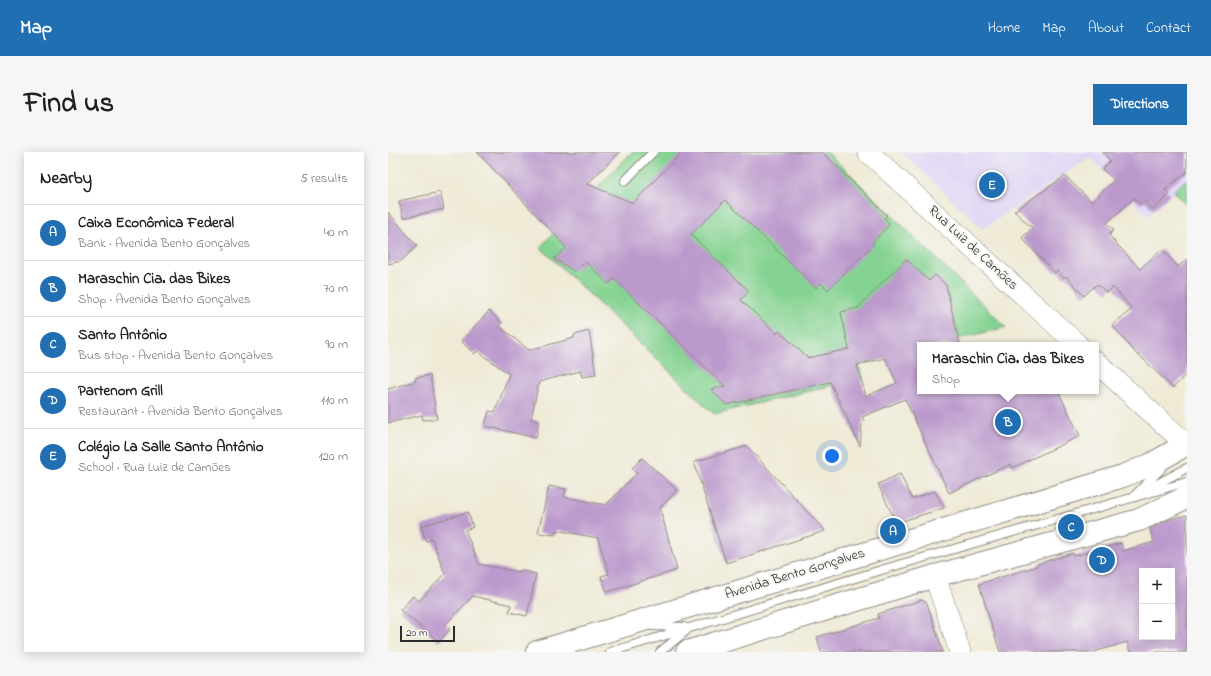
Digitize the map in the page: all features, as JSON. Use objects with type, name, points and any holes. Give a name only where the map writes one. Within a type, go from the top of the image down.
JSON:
[{"type":"main road","name":"Avenida Bento Gonçalves","points":[[537,652],[1123,476],[1150,465],[1187,445]]},
{"type":"main road","points":[[687,652],[935,576],[1140,520],[1187,496]]},
{"type":"street","name":"Rua Luiz de Camões","points":[[868,152],[1075,342]]},
{"type":"street","points":[[1099,365],[1187,445]]},
{"type":"street","points":[[935,576],[960,652]]},
{"type":"lane","points":[[625,181],[653,152]]},
{"type":"lane","points":[[1131,498],[1187,445]]},
{"type":"lane","points":[[1131,498],[1187,468]]},
{"type":"lane","points":[[610,652],[898,565],[1187,482]]},
{"type":"lane","points":[[631,625],[691,628]]},
{"type":"lane","points":[[660,652],[691,628]]},
{"type":"shaded area","points":[[901,152],[1187,152],[1187,179],[1148,216],[1090,157],[983,229]]},
{"type":"green space","points":[[632,152],[827,152],[1006,327],[947,342],[917,342],[917,350],[859,365],[862,378],[714,414],[540,247]]},
{"type":"green space","points":[[1187,179],[1187,206],[1174,191]]},
{"type":"building","points":[[477,152],[620,152],[587,184],[633,203],[682,152],[822,152],[887,215],[884,218],[890,224],[872,243],[874,244],[828,290],[821,283],[816,288],[725,200],[691,235],[749,291],[741,300],[777,334],[779,331],[808,358],[849,349],[841,312],[858,308],[906,259],[929,281],[935,275],[946,285],[959,342],[917,342],[917,394],[1059,394],[1080,436],[1012,468],[1011,464],[949,493],[905,399],[862,417],[864,421],[862,423],[860,446],[830,382],[726,405],[711,389],[725,386],[614,279],[608,284],[586,262],[574,271],[554,259],[566,248]],"holes":[[[885,358],[897,383],[866,396],[857,365]]]},
{"type":"building","points":[[1103,152],[1187,152],[1187,172],[1165,190],[1170,194],[1153,210],[1145,201],[1141,204],[1134,198],[1107,223],[1114,230],[1109,235],[1140,269],[1162,249],[1178,267],[1187,259],[1187,373],[1173,388],[1139,355],[1138,356],[1112,325],[1132,309],[1113,287],[1107,293],[1097,284],[1084,296],[1066,276],[1064,278],[1057,270],[1055,273],[1022,238],[1032,228],[1014,211],[1065,176],[1092,202],[1114,180],[1102,169],[1110,161]]},
{"type":"building","points":[[440,192],[444,209],[403,218],[399,201]]},
{"type":"building","points":[[388,212],[417,246],[401,261],[388,264]]},
{"type":"building","points":[[489,311],[502,323],[499,326],[529,350],[574,338],[574,335],[589,331],[596,375],[582,377],[580,371],[539,382],[531,419],[539,421],[536,438],[485,426],[489,411],[495,412],[509,374],[477,351],[474,354],[461,341]]},
{"type":"building","points":[[430,375],[437,419],[423,420],[422,415],[388,423],[388,389],[416,381],[415,378]]},
{"type":"building","points":[[747,446],[825,531],[726,563],[694,462]]},
{"type":"building","points":[[642,458],[677,490],[660,508],[677,570],[607,592],[601,576],[609,574],[598,538],[556,530],[555,535],[538,533],[549,486],[566,489],[564,497],[606,505],[637,473],[632,468]]},
{"type":"building","points":[[900,474],[912,499],[935,491],[944,508],[896,523],[878,484]]},
{"type":"building","points":[[468,512],[473,527],[465,530],[479,564],[536,574],[527,616],[509,612],[511,605],[473,596],[445,625],[450,629],[439,642],[400,610],[413,596],[419,601],[445,574],[432,539],[426,541],[421,526]]},
{"type":"building","points":[[1187,515],[1187,652],[1130,652],[1127,642],[1094,652],[1000,652],[979,584],[1073,553],[1074,556],[1121,543],[1123,551],[1154,542],[1150,529],[1168,520]]},
{"type":"building","points":[[922,600],[927,603],[943,652],[821,652],[817,637],[879,618],[878,614]]},
{"type":"place","name":"Colégio La Salle Santo Antônio","points":[[992,185]]},
{"type":"place","name":"Maraschin Cia. das Bikes","points":[[1008,422]]},
{"type":"place","name":"Santo Antônio","points":[[1071,527]]},
{"type":"place","name":"Caixa Econômica Federal","points":[[893,531]]},
{"type":"place","name":"Partenom Grill","points":[[1102,560]]}]
